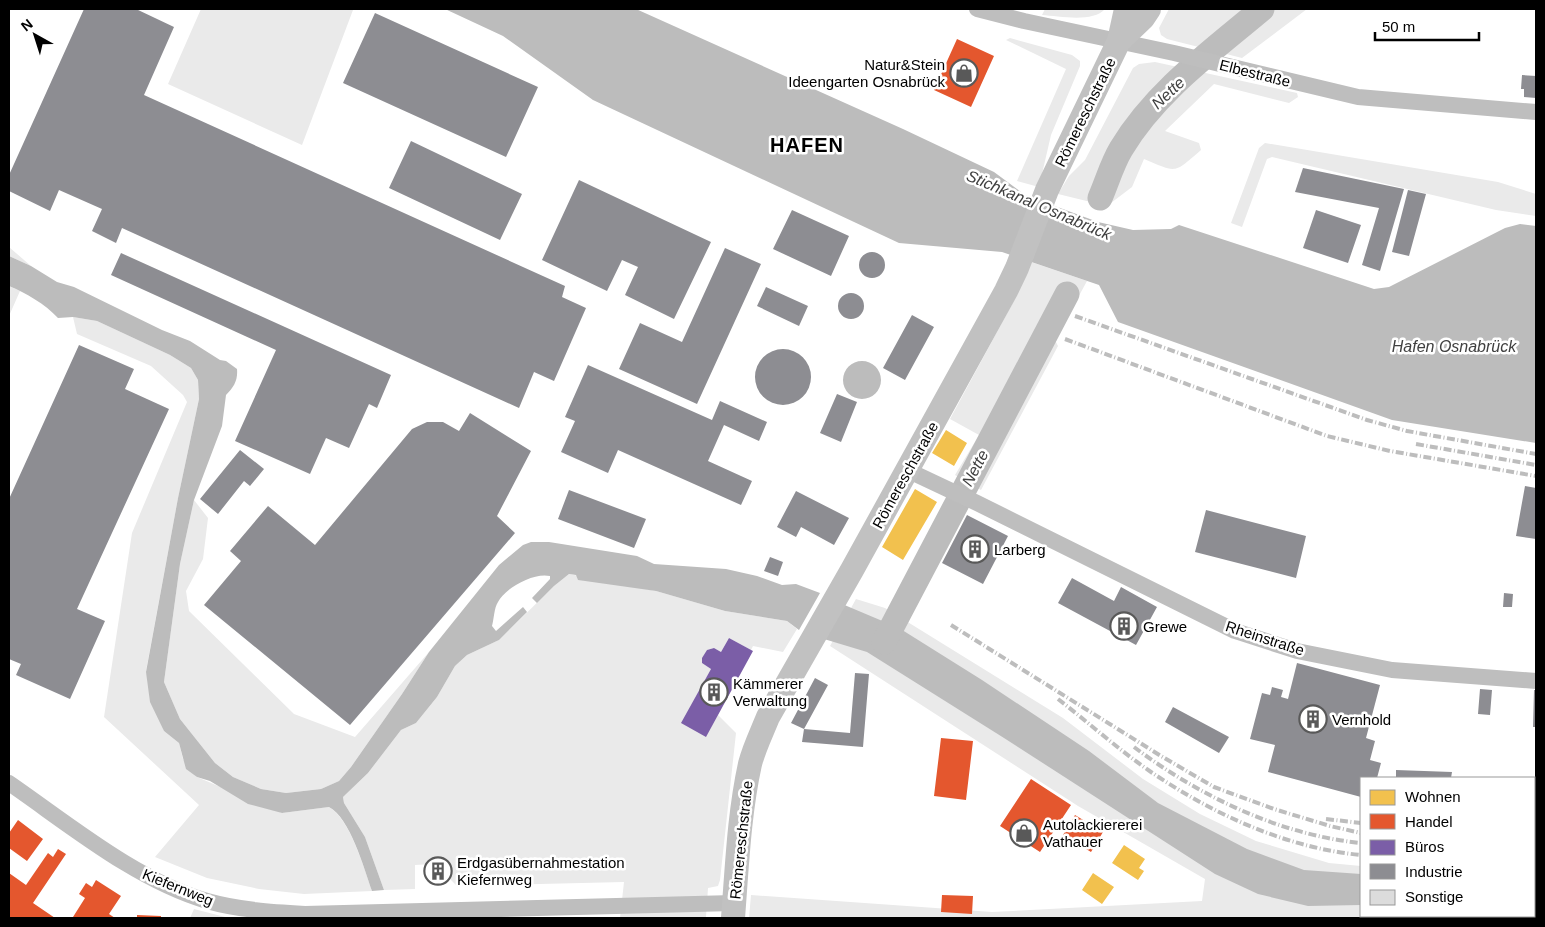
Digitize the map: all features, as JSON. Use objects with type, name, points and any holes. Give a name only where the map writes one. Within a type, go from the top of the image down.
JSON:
[{"type":"main road","name":"Römereschstraße","points":[[734,911],[740,837],[750,764],[768,717],[835,601],[1006,291],[1017,268],[1047,190],[1119,42],[1126,9]]},
{"type":"main road","name":"Römereschstraße","points":[[1119,42],[1143,18],[1149,9]]},
{"type":"street","name":"Elbestraße","points":[[977,9],[1358,97],[1536,112]]},
{"type":"street","name":"Rheinstraße","points":[[907,470],[1236,631],[1297,651],[1392,670],[1536,681]]},
{"type":"street","name":"Kiefernweg","points":[[9,783],[132,868],[168,886],[207,901],[253,911],[305,914],[734,911]]},
{"type":"shaded area","points":[[201,9],[353,10],[302,145],[168,84]]},
{"type":"shaded area","points":[[1045,9],[1105,9],[1092,16],[1075,18],[1042,15]]},
{"type":"shaded area","points":[[1169,9],[1307,9],[1242,58],[1167,39],[1161,35],[1159,28]]},
{"type":"shaded area","points":[[1010,38],[1072,55],[1080,61],[1080,66],[1051,135],[1039,187],[1017,181],[1066,69],[1006,40]]},
{"type":"shaded area","points":[[1155,62],[1297,93],[1298,97],[1289,103],[1214,84],[1165,131],[1199,143],[1201,150],[1185,164],[1175,169],[1170,169],[1144,159],[1132,187],[1107,206],[1058,194],[1069,176],[1085,160],[1133,68],[1139,64]]},
{"type":"shaded area","points":[[1265,143],[1498,182],[1536,194],[1536,216],[1496,210],[1272,157],[1267,159],[1242,227],[1231,223],[1259,148]]},
{"type":"shaded area","points":[[9,247],[31,266],[9,256]]},
{"type":"shaded area","points":[[1031,262],[1087,281],[1055,340],[1058,346],[981,490],[955,475],[979,435],[950,419],[1017,295]]},
{"type":"shaded area","points":[[9,286],[20,291],[9,316]]},
{"type":"shaded area","points":[[73,317],[97,321],[170,355],[191,368],[198,380],[199,399],[178,498],[146,671],[164,731],[179,743],[183,759],[197,777],[282,813],[329,807],[337,813],[350,833],[372,891],[304,894],[259,889],[207,878],[155,857],[199,805],[104,717],[132,533],[187,402],[183,395],[151,366],[77,334]]},
{"type":"shaded area","points":[[194,500],[208,518],[203,559],[186,591],[189,611],[294,714],[355,737],[429,652],[402,694],[351,767],[339,781],[321,789],[286,793],[261,789],[233,777],[215,763],[180,719],[164,682],[180,564]]},
{"type":"shaded area","points":[[569,574],[656,591],[725,611],[787,621],[797,629],[783,652],[753,646],[751,650],[729,638],[721,652],[714,648],[707,650],[702,663],[711,669],[682,723],[706,736],[718,715],[736,733],[720,880],[718,886],[708,888],[706,917],[709,918],[620,918],[624,882],[457,886],[450,879],[449,863],[415,865],[415,889],[384,890],[365,837],[344,803],[343,797],[368,773],[401,730],[416,723],[437,697],[455,666],[467,655],[499,640],[554,586]]},
{"type":"shaded area","points":[[856,599],[885,608],[1063,718],[1143,779],[1200,814],[1256,841],[1329,863],[1360,866],[1360,917],[1535,917],[1536,870],[1536,918],[749,918],[751,895],[992,912],[1202,901],[1205,879],[1078,806],[830,646]]},
{"type":"shaded area","points":[[194,909],[229,918],[190,918]]},
{"type":"water","name":"Hafen Osnabrück","points":[[445,9],[636,9],[994,172],[1025,195],[1098,222],[1133,230],[1171,229],[1179,225],[1374,289],[1389,287],[1505,228],[1520,224],[1536,226],[1536,443],[1392,420],[1118,322],[1099,285],[1002,252],[899,243],[593,100],[503,36]]},
{"type":"water","points":[[9,256],[31,266],[57,282],[74,287],[162,330],[190,341],[237,369],[235,383],[226,395],[222,426],[194,500],[180,564],[164,682],[180,719],[215,763],[233,777],[261,789],[286,793],[321,789],[339,781],[351,767],[402,694],[429,652],[499,565],[523,545],[531,542],[549,542],[637,556],[654,564],[726,569],[757,576],[782,585],[796,584],[820,593],[799,630],[787,621],[725,611],[656,591],[578,580],[576,575],[569,574],[537,603],[532,598],[550,579],[550,576],[536,576],[513,587],[498,602],[492,626],[496,631],[523,607],[527,612],[499,640],[467,655],[455,666],[437,697],[416,723],[401,730],[368,773],[343,797],[344,803],[365,837],[384,890],[372,891],[350,832],[337,813],[329,807],[282,813],[248,804],[210,781],[197,777],[186,769],[179,743],[164,731],[150,702],[146,672],[178,498],[199,399],[198,380],[191,368],[170,355],[97,321],[73,317],[58,318],[35,299],[9,286]]},
{"type":"water","points":[[862,361],[876,366],[881,380],[876,394],[862,399],[848,394],[843,380],[848,366]]},
{"type":"water","points":[[835,601],[899,628],[1089,751],[1158,803],[1247,849],[1304,870],[1360,874],[1360,905],[1308,906],[1258,894],[1215,874],[867,652],[814,636]]},
{"type":"building: Wohnen","points":[[946,430],[967,443],[954,466],[932,453]]},
{"type":"building: Wohnen","points":[[915,489],[937,502],[903,560],[882,547]]},
{"type":"building: Wohnen","points":[[1124,845],[1145,859],[1139,868],[1144,871],[1138,880],[1112,863]]},
{"type":"building: Wohnen","points":[[1093,873],[1114,887],[1102,904],[1082,890]]},
{"type":"building: Handel","name":"Natur&Stein Ideengarten Osnabrück","points":[[957,39],[994,56],[971,107],[934,90]]},
{"type":"building: Handel","points":[[941,738],[973,741],[966,800],[934,796]]},
{"type":"building: Handel","points":[[1031,779],[1071,805],[1040,852],[1000,826]]},
{"type":"building: Handel","points":[[1075,815],[1103,832],[1091,852],[1063,835]]},
{"type":"building: Handel","points":[[18,820],[43,839],[27,861],[9,848],[9,833]]},
{"type":"building: Handel","points":[[58,849],[66,854],[33,903],[55,918],[9,918],[9,873],[26,885],[48,853],[53,857]]},
{"type":"building: Handel","points":[[96,880],[121,896],[109,914],[115,918],[74,918],[85,898],[79,894],[86,883],[92,887]]},
{"type":"building: Handel","points":[[942,895],[973,896],[972,914],[941,912]]},
{"type":"building: Handel","points":[[137,915],[161,916],[161,918],[137,918]]},
{"type":"building: Büros","name":"Kämmerer Verwaltung","points":[[729,638],[753,651],[706,737],[681,723],[711,669],[702,663],[702,658],[707,650],[714,648],[721,652]]},
{"type":"building: Industrie","points":[[84,9],[136,9],[174,27],[144,95],[565,286],[562,297],[586,308],[554,381],[534,372],[519,408],[122,228],[116,243],[92,231],[102,209],[59,190],[50,211],[9,191],[9,175]]},
{"type":"building: Industrie","points":[[375,13],[538,87],[506,157],[343,83]]},
{"type":"building: Industrie","points":[[1522,75],[1536,76],[1536,98],[1524,97],[1524,89],[1521,89]]},
{"type":"building: Industrie","points":[[411,141],[522,194],[500,240],[389,188]]},
{"type":"building: Industrie","points":[[1303,168],[1404,189],[1380,271],[1362,265],[1379,208],[1295,192]]},
{"type":"building: Industrie","points":[[579,180],[711,242],[674,319],[625,295],[638,267],[622,260],[607,291],[542,260]]},
{"type":"building: Industrie","points":[[1408,190],[1426,194],[1409,256],[1392,252]]},
{"type":"building: Industrie","points":[[792,210],[849,236],[831,276],[773,249]]},
{"type":"building: Industrie","points":[[1316,210],[1361,225],[1348,263],[1303,248]]},
{"type":"building: Industrie","points":[[725,248],[761,264],[697,404],[619,369],[640,323],[682,342]]},
{"type":"building: Industrie","points":[[872,252],[881,256],[885,265],[881,274],[872,278],[863,274],[859,265],[863,256]]},
{"type":"building: Industrie","points":[[121,253],[391,375],[377,408],[369,404],[349,448],[326,438],[310,474],[235,441],[276,350],[111,275]]},
{"type":"building: Industrie","points":[[766,287],[808,306],[799,326],[757,306]]},
{"type":"building: Industrie","points":[[851,293],[860,297],[864,306],[860,315],[851,319],[842,315],[838,306],[842,297]]},
{"type":"building: Industrie","points":[[912,315],[934,327],[905,380],[883,368]]},
{"type":"building: Industrie","points":[[79,345],[134,369],[125,389],[169,409],[77,609],[105,621],[70,699],[16,675],[21,664],[9,659],[9,499]]},
{"type":"building: Industrie","points":[[778,349],[788,349],[803,357],[809,366],[811,377],[809,388],[803,397],[788,405],[778,405],[767,400],[760,393],[755,382],[755,372],[760,361],[767,354]]},
{"type":"building: Industrie","points":[[588,365],[712,420],[720,401],[767,422],[759,441],[724,425],[708,461],[752,481],[741,505],[618,450],[608,473],[561,452],[575,421],[565,417]]},
{"type":"building: Industrie","points":[[837,394],[857,402],[841,442],[820,433]]},
{"type":"building: Industrie","points":[[470,413],[531,451],[497,516],[515,533],[350,725],[204,605],[241,561],[230,551],[268,506],[315,545],[412,429],[427,422],[443,422],[459,431]]},
{"type":"building: Industrie","points":[[240,450],[264,469],[250,486],[244,481],[218,514],[200,499]]},
{"type":"building: Industrie","points":[[1525,486],[1536,488],[1536,539],[1516,536]]},
{"type":"building: Industrie","points":[[569,490],[646,519],[634,548],[558,519]]},
{"type":"building: Industrie","points":[[796,491],[849,518],[834,545],[801,527],[796,537],[777,527]]},
{"type":"building: Industrie","points":[[1206,510],[1306,536],[1296,578],[1195,552]]},
{"type":"building: Industrie","name":"Larberg","points":[[967,515],[1008,536],[983,584],[942,563]]},
{"type":"building: Industrie","points":[[770,557],[783,562],[778,576],[764,571]]},
{"type":"building: Industrie","name":"Grewe","points":[[1072,578],[1114,601],[1121,587],[1157,607],[1136,645],[1058,603]]},
{"type":"building: Industrie","points":[[1504,593],[1513,594],[1512,607],[1503,607]]},
{"type":"building: Industrie","name":"Vernhold","points":[[1297,663],[1380,685],[1366,738],[1375,741],[1370,760],[1381,763],[1377,777],[1360,777],[1360,797],[1268,772],[1275,745],[1250,739],[1262,693],[1270,695],[1272,687],[1283,690],[1281,697],[1288,699]]},
{"type":"building: Industrie","points":[[855,673],[869,674],[863,747],[802,742],[804,729],[850,733]]},
{"type":"building: Industrie","points":[[815,678],[828,685],[804,729],[791,723]]},
{"type":"building: Industrie","points":[[1480,689],[1492,690],[1490,715],[1478,714]]},
{"type":"building: Industrie","points":[[1534,690],[1536,690],[1536,727],[1533,727]]},
{"type":"building: Industrie","points":[[1173,707],[1229,737],[1219,753],[1165,722]]},
{"type":"building: Industrie","points":[[1396,770],[1452,772],[1451,777],[1396,777]]},
{"type":"building: Sonstige","name":"Erdgasübernahmestation Kiefernweg","points":[[450,863],[450,879],[427,879],[427,864]]},
{"type":"waterway","name":"Nette","points":[[1100,198],[1121,149],[1150,109],[1186,73],[1262,9]]},
{"type":"waterway","name":"Nette","points":[[884,642],[1067,294]]},
{"type":"railway","points":[[1075,316],[1367,420],[1407,431],[1536,454]]},
{"type":"railway","points":[[1065,339],[1327,436],[1390,451],[1536,476]]},
{"type":"railway","points":[[1416,444],[1536,465]]},
{"type":"railway","points":[[951,625],[1214,787],[1274,809],[1360,833]]},
{"type":"railway","points":[[1058,699],[1151,772],[1199,802],[1251,827],[1278,837],[1305,845],[1360,855]]},
{"type":"railway","points":[[1134,747],[1186,782],[1242,810],[1300,832],[1360,843]]},
{"type":"railway","points":[[1326,819],[1360,823]]},
{"type":"place","name":"Natur&Stein Ideengarten Osnabrück","points":[[964,73]]},
{"type":"place","name":"Larberg","points":[[975,549]]},
{"type":"place","name":"Grewe","points":[[1124,626]]},
{"type":"place","name":"Kämmerer Verwaltung","points":[[714,692]]},
{"type":"place","name":"Vernhold","points":[[1313,719]]},
{"type":"place","name":"Autolackiererei Vathauer","points":[[1024,833]]},
{"type":"place","name":"Erdgasübernahmestation Kiefernweg","points":[[438,871]]},
{"type":"district","name":"HAFEN","points":[[807,145]]},
{"type":"water label","name":"Stichkanal Osnabrück","points":[[1039,205]]}]
